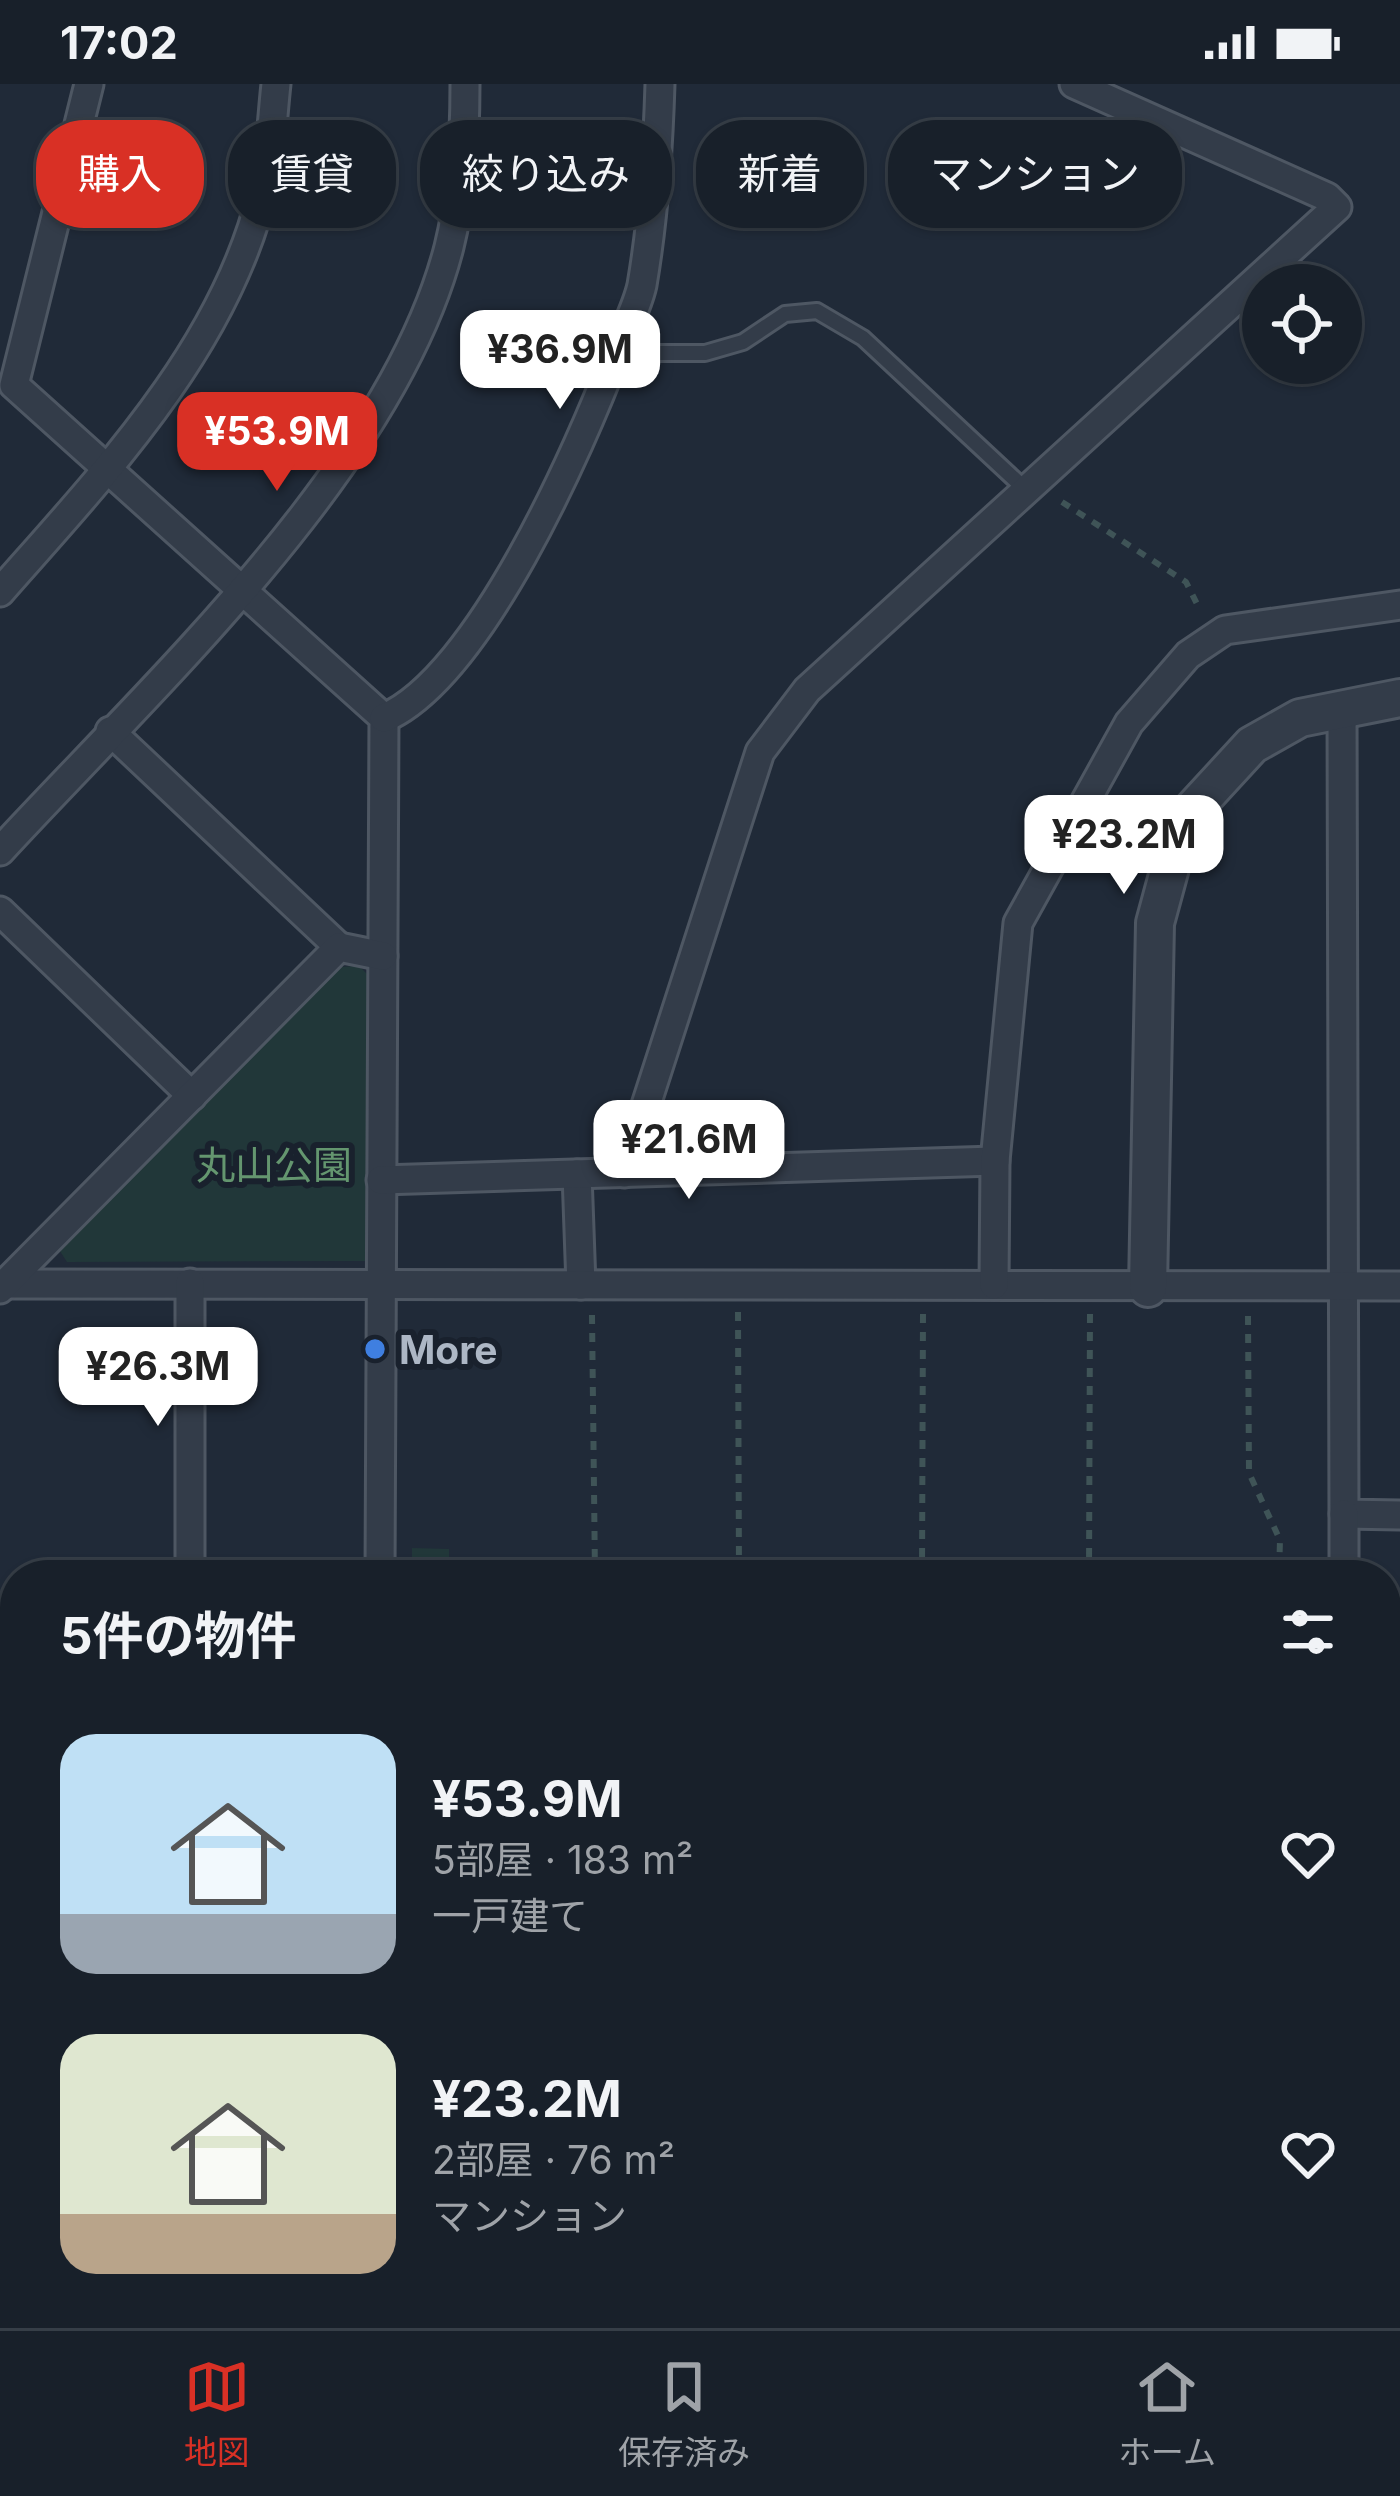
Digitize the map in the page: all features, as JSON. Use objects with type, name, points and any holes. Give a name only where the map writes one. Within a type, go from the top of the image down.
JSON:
[{"type":"street","points":[[89,84],[14,385],[105,472],[384,718],[380,1560]]},
{"type":"street","points":[[0,592],[105,472],[164,393],[226,292],[262,194],[276,84]]},
{"type":"street","points":[[0,851],[239,591],[370,427],[415,334],[448,249],[464,144],[465,84]]},
{"type":"street","points":[[384,718],[405,709],[473,634],[538,529],[587,431],[641,288],[660,84]]},
{"type":"street","points":[[624,1173],[760,752],[807,690],[1337,207],[1327,197],[1074,84]]},
{"type":"street","points":[[994,1286],[995,1161],[1018,923],[1129,723],[1188,655],[1225,630],[1400,604]]},
{"type":"street","points":[[1148,1288],[1155,923],[1183,820],[1252,745],[1300,718],[1400,698]]},
{"type":"street","points":[[1342,707],[1344,1560]]},
{"type":"street","points":[[110,731],[339,946],[383,956]]},
{"type":"street","points":[[0,911],[192,1096]]},
{"type":"street","points":[[3,1287],[339,946]]},
{"type":"street","points":[[381,1180],[995,1161]]},
{"type":"street","points":[[578,1174],[586,1284]]},
{"type":"street","points":[[3,1287],[190,1283],[1400,1286]]},
{"type":"street","points":[[190,1283],[190,1560]]},
{"type":"street","points":[[1343,1514],[1400,1515]]},
{"type":"lane","points":[[616,353],[704,352],[743,342],[785,314],[817,311],[862,338],[1030,487]]},
{"type":"path","points":[[1030,487],[1186,582],[1201,602],[1197,620]]},
{"type":"path","points":[[586,1284],[595,1560]]},
{"type":"path","points":[[738,1284],[739,1560]]},
{"type":"path","points":[[922,1560],[923,1286]]},
{"type":"path","points":[[1089,1560],[1090,1286]]},
{"type":"path","points":[[1247,1288],[1249,1473],[1280,1540],[1280,1560]]},
{"type":"green space","name":"丸山公園","points":[[359,966],[371,978],[366,1261],[67,1262],[56,1245],[337,967]]},
{"type":"green space","points":[[412,1548],[449,1549],[449,1560],[412,1560]]},
{"type":"place","name":"More","points":[[375,1349]]}]
